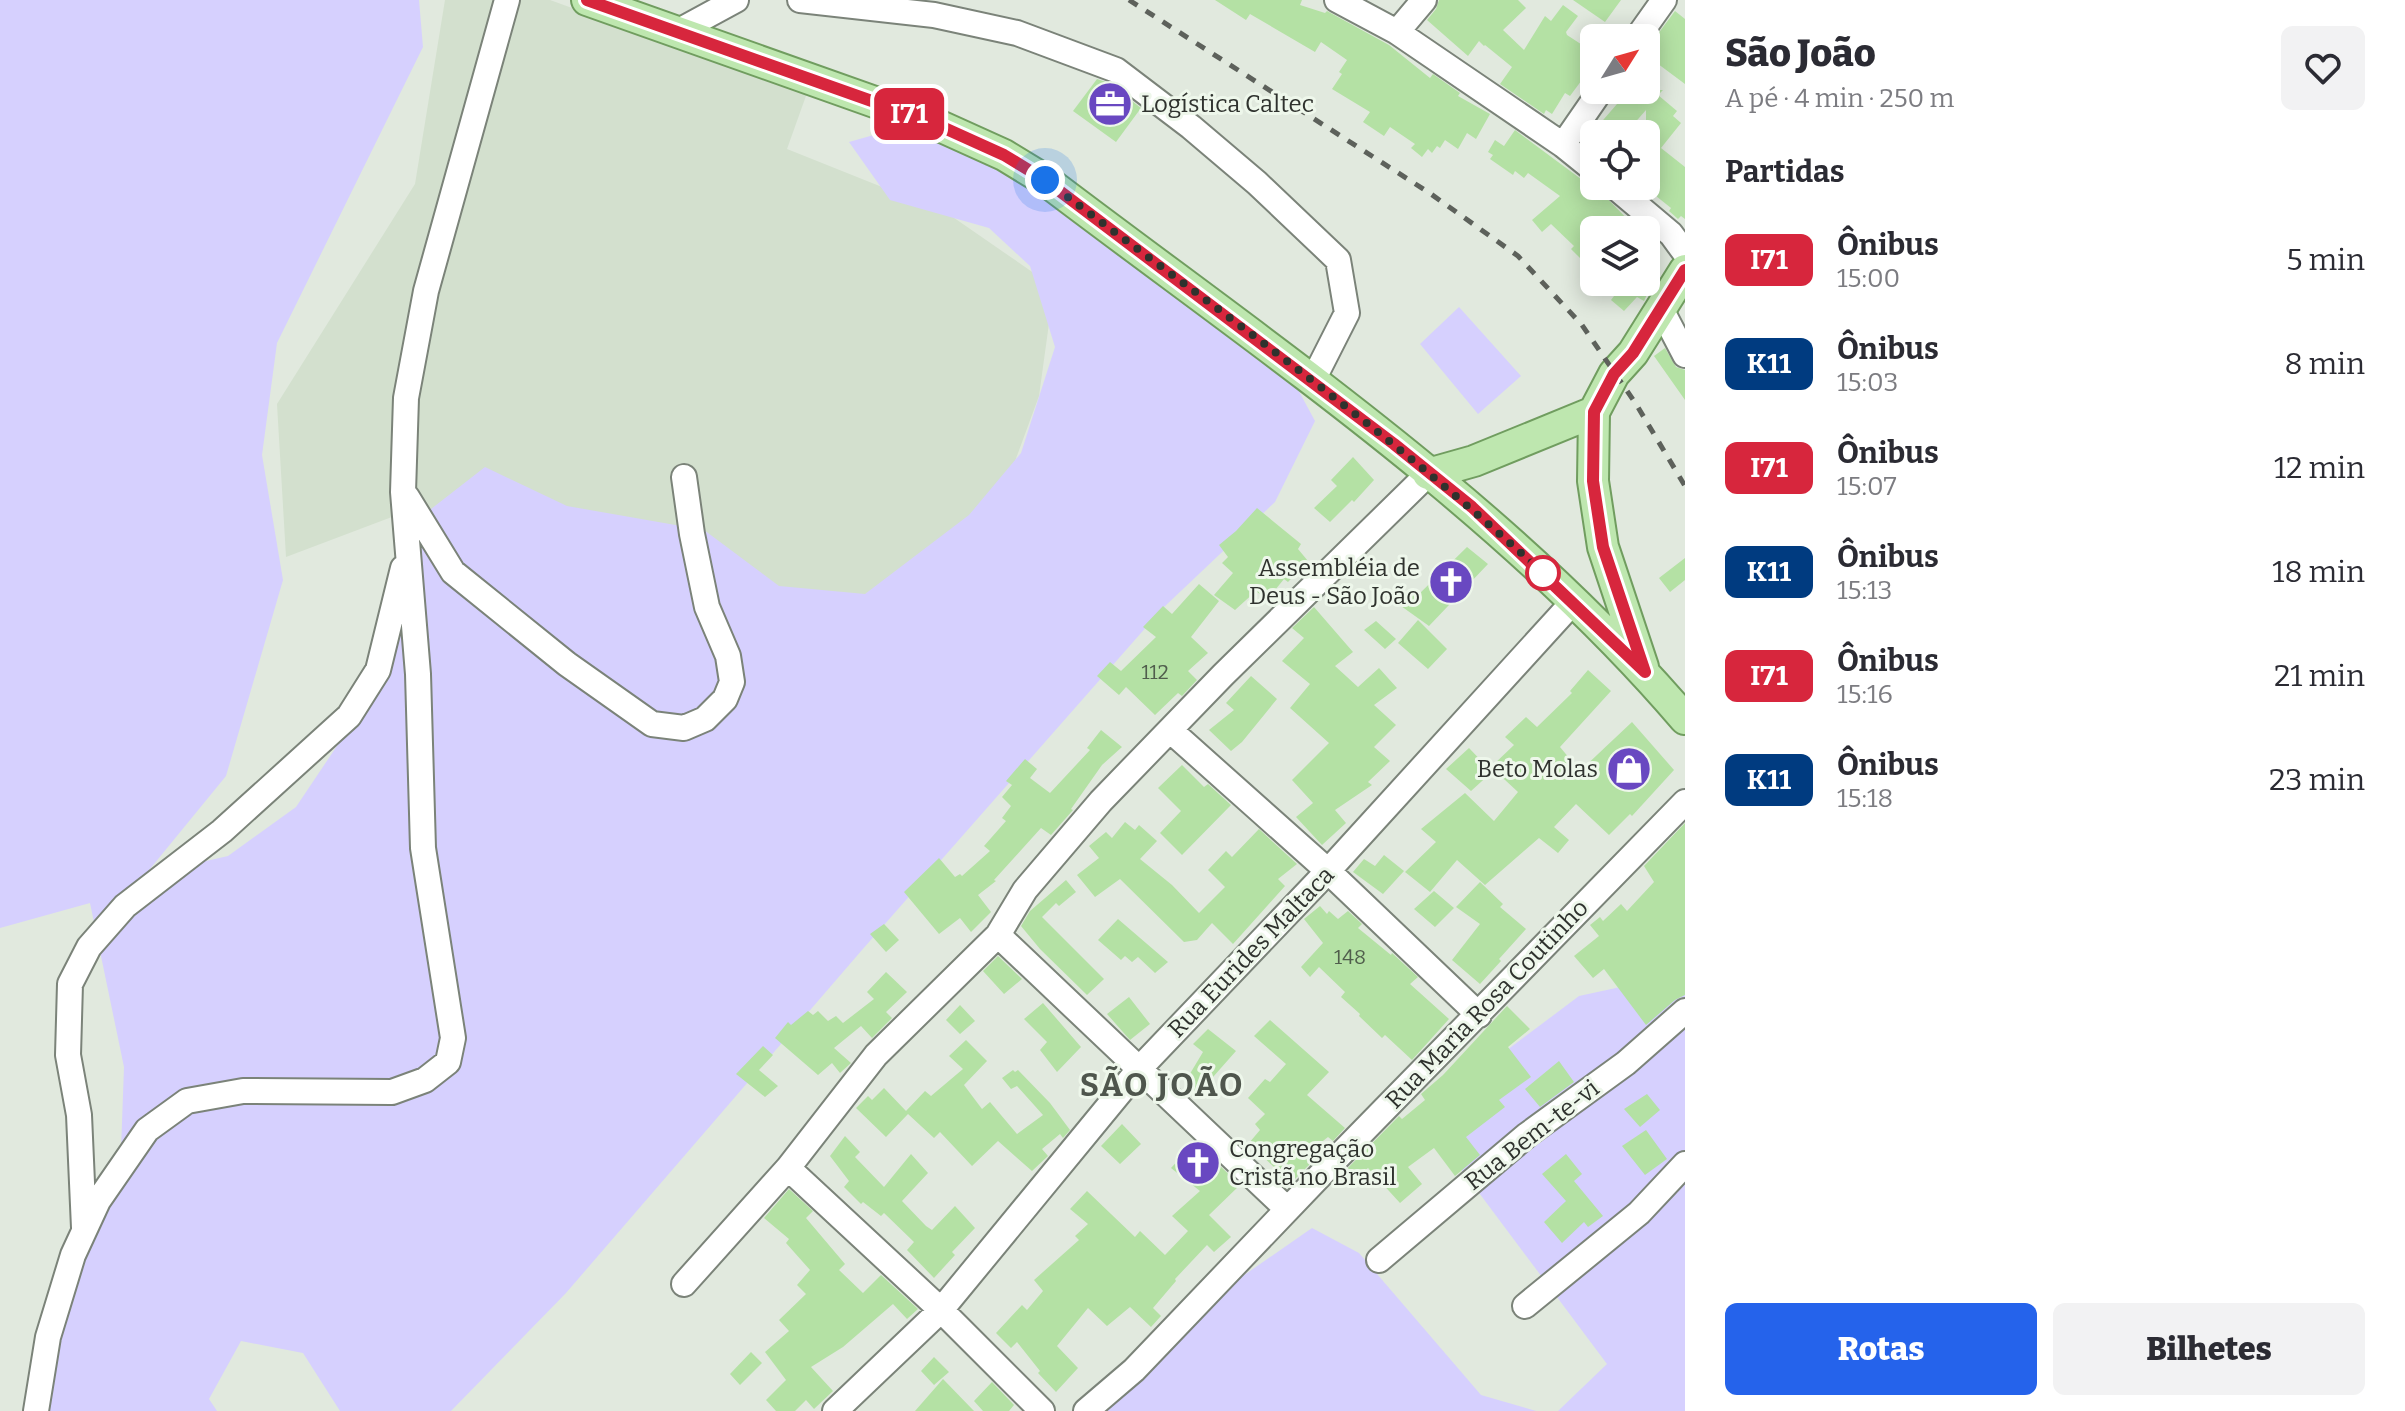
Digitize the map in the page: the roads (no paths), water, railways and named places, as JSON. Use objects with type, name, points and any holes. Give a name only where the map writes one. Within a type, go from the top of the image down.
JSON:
[{"type":"main road","points":[[587,0],[931,122],[1004,155],[1045,180],[1394,444],[1472,507],[1574,601],[1645,672],[1685,719]]},
{"type":"main road","points":[[1645,672],[1603,547],[1593,481],[1594,412],[1614,374],[1633,353],[1685,270]]},
{"type":"main road","points":[[1428,474],[1474,461],[1594,412]]},
{"type":"street","points":[[36,1411],[48,1337],[73,1255],[98,1201],[147,1130],[187,1101],[243,1091],[392,1092],[425,1080],[448,1062],[453,1038],[423,848],[418,674],[403,492],[406,398],[426,291],[507,0]]},
{"type":"street","points":[[677,32],[736,0]]},
{"type":"street","points":[[800,0],[934,15],[1017,33],[1116,70],[1235,164],[1338,260],[1347,313],[1312,382]]},
{"type":"street","points":[[1337,0],[1397,32],[1580,159]]},
{"type":"street","points":[[1397,32],[1424,0]]},
{"type":"street","points":[[1647,24],[1664,0]]},
{"type":"street","points":[[1563,145],[1591,104]]},
{"type":"street","points":[[1631,200],[1671,234],[1685,253]]},
{"type":"street","points":[[1660,307],[1685,355]]},
{"type":"street","points":[[684,1284],[788,1168],[876,1055],[998,935],[1025,890],[1101,801],[1223,675],[1428,474]]},
{"type":"street","points":[[403,492],[453,572],[567,664],[652,724],[684,728],[705,719],[725,699],[732,682],[728,656],[707,607],[684,477]]},
{"type":"street","points":[[84,1231],[79,1115],[68,1055],[70,984],[89,947],[125,906],[222,831],[349,716],[378,670],[408,546]]},
{"type":"street","name":"Rua Eurides Maltaca","points":[[835,1411],[941,1310],[1140,1068],[1328,871],[1574,601]]},
{"type":"street","points":[[1171,731],[1328,871],[1479,1015]]},
{"type":"street","name":"Rua Maria Rosa Coutinho","points":[[1086,1411],[1134,1370],[1685,802]]},
{"type":"street","points":[[998,935],[1287,1209]]},
{"type":"street","name":"Rua Bem-te-vi","points":[[1379,1260],[1527,1135],[1626,1063],[1685,1011]]},
{"type":"street","points":[[1525,1306],[1639,1213],[1685,1164]]},
{"type":"street","points":[[788,1168],[941,1310],[1042,1411]]},
{"type":"railway","points":[[1129,0],[1431,194],[1518,256],[1582,325],[1636,404],[1685,486]]},
{"type":"place","name":"Logística Caltec","points":[[1110,104]]},
{"type":"place","name":"Assembléia de Deus - São João","points":[[1451,582]]},
{"type":"place","name":"Beto Molas","points":[[1629,769]]},
{"type":"place","name":"Congregação Cristã no Brasil","points":[[1198,1163]]},
{"type":"district","name":"SÃO JOÃO","points":[[1162,1085]]}]
